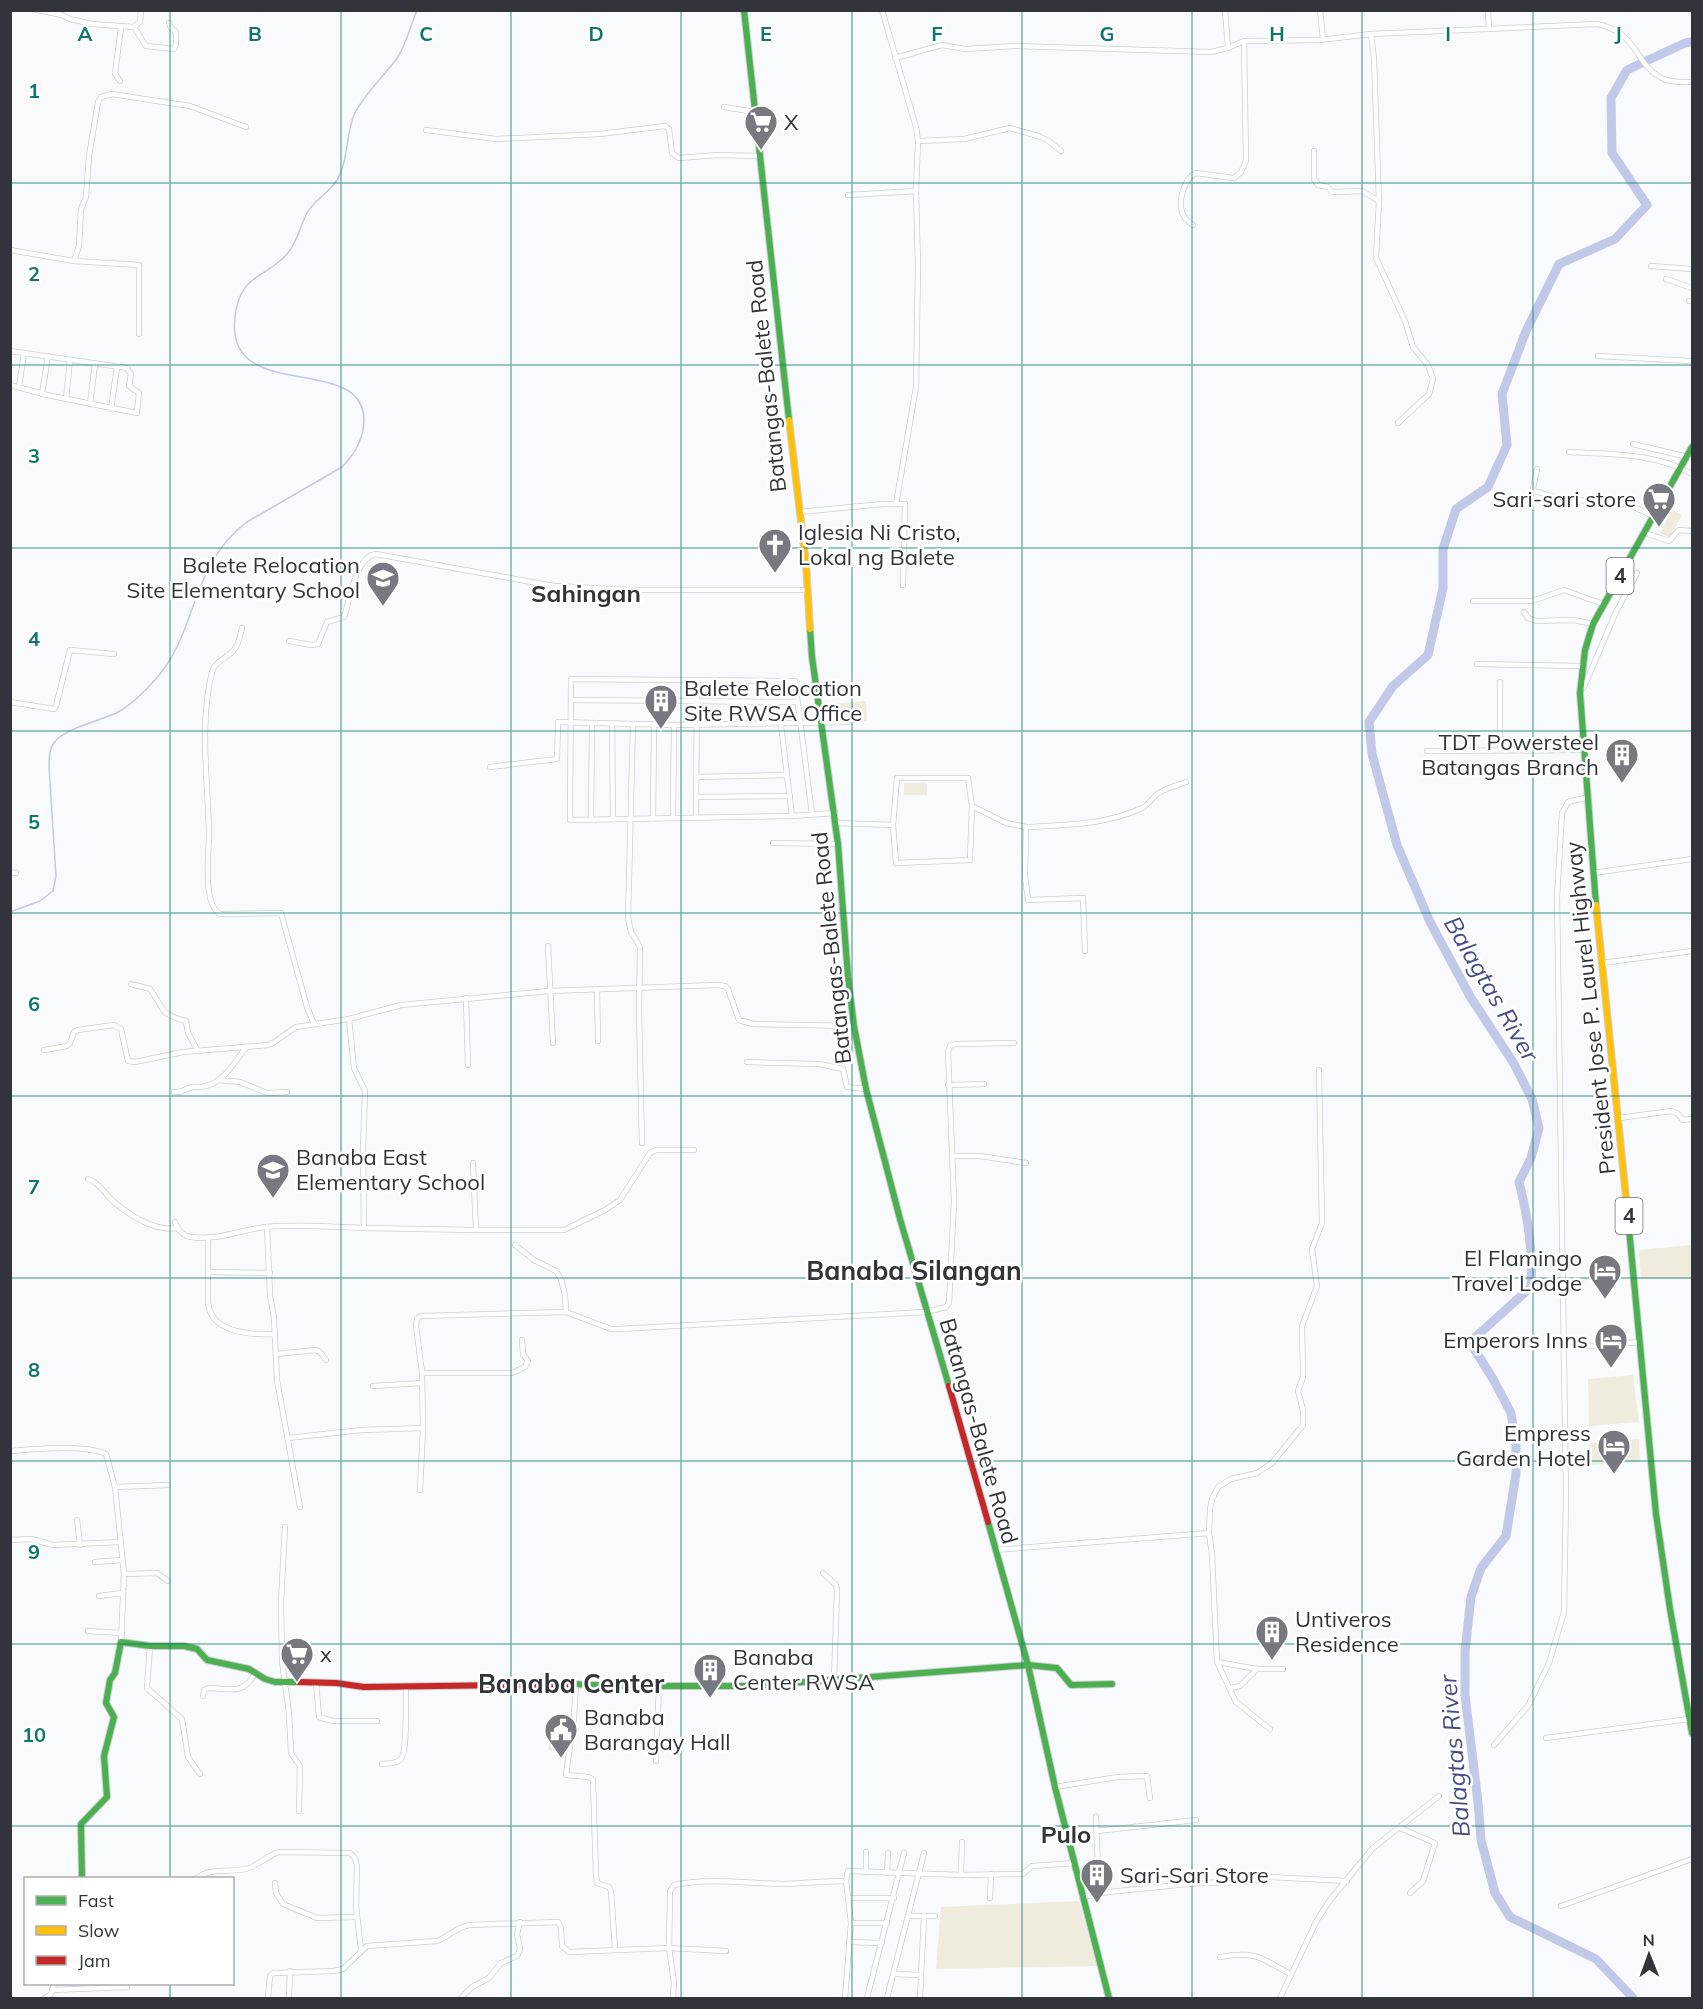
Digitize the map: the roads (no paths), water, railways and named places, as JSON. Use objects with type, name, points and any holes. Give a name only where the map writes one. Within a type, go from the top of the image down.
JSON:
[{"type":"main road","name":"Batangas-Balete Road","points":[[744,10],[806,564],[812,657],[835,813],[854,1026],[866,1089],[926,1312],[963,1431],[1028,1665],[1055,1787],[1109,1998]]},
{"type":"main road","name":"President Jose P. Laurel Highway","points":[[1692,447],[1593,624],[1589,634],[1580,693],[1593,873],[1619,1118],[1657,1524],[1692,1733]]},
{"type":"main road","points":[[82,1877],[81,1824],[84,1818],[106,1801],[107,1797],[104,1756],[114,1717],[106,1703],[121,1642],[197,1649],[207,1660],[238,1666],[275,1682],[316,1682],[364,1687],[576,1684],[751,1686],[834,1682],[1028,1665],[1057,1668],[1068,1683],[1076,1686],[1112,1684]]},
{"type":"street","points":[[37,10],[92,24],[121,27],[134,27],[140,22],[141,10]]},
{"type":"street","points":[[882,10],[918,141],[916,387],[896,504]]},
{"type":"street","points":[[1225,10],[1228,48]]},
{"type":"street","points":[[1320,10],[1323,39]]},
{"type":"street","points":[[1488,10],[1489,29]]},
{"type":"street","points":[[134,27],[146,46],[174,49],[176,32],[169,23]]},
{"type":"street","points":[[895,58],[942,45],[965,49],[1015,46],[1211,52],[1244,42],[1597,24],[1612,27],[1631,43],[1649,67],[1664,79],[1692,82]]},
{"type":"street","points":[[120,81],[115,74],[121,27]]},
{"type":"street","points":[[1371,34],[1374,59],[1379,201],[1376,258],[1405,321],[1413,347],[1428,365],[1433,379],[1429,394],[1398,423]]},
{"type":"street","points":[[1193,225],[1185,219],[1183,214],[1182,192],[1186,181],[1196,173],[1234,178],[1242,172],[1246,161],[1244,42]]},
{"type":"street","points":[[74,261],[79,246],[81,209],[86,194],[89,156],[101,97],[111,94],[190,106],[246,127]]},
{"type":"street","points":[[724,107],[754,112]]},
{"type":"street","points":[[426,130],[496,139],[600,134],[665,126],[669,129],[672,153],[679,158],[718,155],[760,156]]},
{"type":"street","points":[[918,141],[963,139],[1010,128],[1050,141],[1061,151]]},
{"type":"street","points":[[1314,151],[1314,179],[1318,184],[1328,187],[1332,192],[1362,191],[1379,201]]},
{"type":"street","points":[[848,195],[916,191]]},
{"type":"street","points":[[10,250],[74,261],[139,265],[139,334]]},
{"type":"street","points":[[1651,266],[1692,269]]},
{"type":"street","points":[[1666,279],[1692,288]]},
{"type":"street","points":[[10,351],[127,369],[131,374],[129,386],[139,393],[140,398],[137,412],[111,409],[10,385]]},
{"type":"street","points":[[19,387],[24,353]]},
{"type":"street","points":[[42,394],[48,356]]},
{"type":"street","points":[[1598,356],[1692,360]]},
{"type":"street","points":[[66,399],[70,360]]},
{"type":"street","points":[[90,404],[95,364]]},
{"type":"street","points":[[111,409],[117,367]]},
{"type":"street","points":[[1633,444],[1688,457]]},
{"type":"street","points":[[1569,452],[1669,462],[1692,474]]},
{"type":"street","points":[[1537,469],[1534,491],[1561,499],[1621,502],[1637,507],[1654,517]]},
{"type":"street","points":[[799,512],[905,504],[903,585]]},
{"type":"street","points":[[1645,533],[1668,541],[1679,531],[1692,531]]},
{"type":"street","points":[[289,641],[318,644],[327,622],[345,616],[362,562],[376,554],[554,586],[632,590],[808,590]]},
{"type":"street","points":[[1580,693],[1593,669],[1616,612],[1637,573]]},
{"type":"street","points":[[1473,601],[1532,601],[1564,590],[1604,604]]},
{"type":"street","points":[[1524,612],[1528,618],[1536,621],[1573,620],[1593,624]]},
{"type":"street","points":[[242,628],[235,649],[214,666],[210,684],[205,754],[210,896],[213,908],[220,914],[281,913],[314,1023]]},
{"type":"street","points":[[10,702],[54,709],[70,650],[114,654]]},
{"type":"street","points":[[1477,664],[1583,666]]},
{"type":"street","points":[[812,814],[795,681],[571,678],[570,819],[792,816],[835,813]]},
{"type":"street","points":[[696,681],[696,817]]},
{"type":"street","points":[[1500,682],[1500,750]]},
{"type":"street","points":[[571,700],[797,702]]},
{"type":"street","points":[[489,767],[557,759],[558,722],[781,725],[848,722]]},
{"type":"street","points":[[591,819],[592,723]]},
{"type":"street","points":[[612,724],[613,819]]},
{"type":"street","points":[[633,724],[628,918],[631,932],[640,947],[642,1143]]},
{"type":"street","points":[[653,818],[654,725]]},
{"type":"street","points":[[673,817],[674,725]]},
{"type":"street","points":[[781,725],[792,816]]},
{"type":"street","points":[[1427,751],[1584,750]]},
{"type":"street","points":[[697,777],[787,775]]},
{"type":"street","points":[[897,778],[968,778],[972,806],[970,860],[897,863],[892,825],[897,778]]},
{"type":"street","points":[[972,806],[1006,823],[1026,827],[1090,823],[1145,807],[1157,795],[1186,782]]},
{"type":"street","points":[[696,797],[790,796]]},
{"type":"street","points":[[1494,1744],[1528,1706],[1549,1663],[1564,1612],[1566,1494],[1557,897],[1562,813],[1568,802],[1588,797]]},
{"type":"street","points":[[836,823],[892,825]]},
{"type":"street","points":[[1026,827],[1025,876],[1028,900],[1083,898],[1085,951]]},
{"type":"street","points":[[773,843],[838,844]]},
{"type":"street","points":[[1593,873],[1692,859]]},
{"type":"street","points":[[548,946],[553,1043]]},
{"type":"street","points":[[1602,963],[1692,951]]},
{"type":"street","points":[[131,984],[150,989],[159,1006],[167,1014],[186,1021],[190,1038],[198,1051]]},
{"type":"street","points":[[44,1050],[67,1046],[74,1032],[78,1030],[114,1025],[121,1029],[127,1058],[131,1062],[198,1051],[273,1043],[296,1027],[348,1019],[394,1007],[549,991],[639,988],[725,986],[739,1020],[745,1022],[854,1026]]},
{"type":"street","points":[[597,990],[598,1041]]},
{"type":"street","points":[[466,998],[468,1065]]},
{"type":"street","points":[[348,1019],[354,1068],[365,1095],[364,1228]]},
{"type":"street","points":[[420,1490],[423,1428],[422,1373],[416,1325],[417,1319],[421,1316],[566,1312],[611,1329],[620,1329],[926,1312],[946,1307],[950,1303],[954,1219],[948,1052],[950,1046],[956,1044],[1014,1042]]},
{"type":"street","points":[[174,1092],[183,1092],[191,1087],[204,1087],[218,1080],[229,1071],[247,1047]]},
{"type":"street","points":[[747,1062],[819,1064],[843,1069],[847,1087],[866,1089]]},
{"type":"street","points":[[1270,1729],[1236,1702],[1217,1662],[1209,1533],[1212,1499],[1218,1487],[1231,1479],[1257,1473],[1272,1463],[1303,1425],[1303,1410],[1298,1391],[1303,1377],[1302,1326],[1317,1286],[1312,1249],[1322,1223],[1319,1070]]},
{"type":"street","points":[[218,1080],[240,1082],[267,1093],[288,1092]]},
{"type":"street","points":[[948,1085],[984,1084]]},
{"type":"street","points":[[1619,1118],[1671,1111],[1677,1113],[1683,1120],[1692,1119]]},
{"type":"street","points":[[88,1179],[97,1183],[112,1200],[140,1218],[164,1229],[177,1228],[189,1237],[208,1237],[267,1227],[564,1230],[620,1200],[650,1153],[656,1150],[694,1149]]},
{"type":"street","points":[[952,1156],[980,1156],[1026,1163]]},
{"type":"street","points":[[473,1163],[476,1230]]},
{"type":"street","points":[[176,1222],[177,1228]]},
{"type":"street","points":[[267,1227],[278,1389],[300,1507]]},
{"type":"street","points":[[208,1237],[208,1308],[213,1318],[225,1326],[246,1333],[275,1334]]},
{"type":"street","points":[[515,1245],[534,1260],[556,1270],[565,1295],[566,1312]]},
{"type":"street","points":[[208,1272],[270,1273]]},
{"type":"street","points":[[422,1373],[512,1373],[525,1367],[528,1361],[523,1354],[522,1340]]},
{"type":"street","points":[[1563,1343],[1591,1346],[1640,1342]]},
{"type":"street","points":[[276,1354],[316,1350],[326,1360]]},
{"type":"street","points":[[373,1386],[422,1383]]},
{"type":"street","points":[[288,1438],[362,1430],[423,1428]]},
{"type":"street","points":[[10,1451],[50,1448],[102,1452],[108,1458],[115,1487],[124,1574],[121,1642]]},
{"type":"street","points":[[115,1487],[168,1485]]},
{"type":"street","points":[[77,1520],[80,1545]]},
{"type":"street","points":[[285,1527],[281,1614],[282,1661],[291,1754],[300,1766],[299,1811]]},
{"type":"street","points":[[995,1550],[1209,1533]]},
{"type":"street","points":[[10,1540],[31,1539],[52,1545],[120,1542]]},
{"type":"street","points":[[95,1562],[122,1560]]},
{"type":"street","points":[[124,1574],[157,1573],[168,1581]]},
{"type":"street","points":[[823,1573],[836,1585],[837,1590],[834,1682]]},
{"type":"street","points":[[99,1596],[122,1593]]},
{"type":"street","points":[[88,1631],[122,1633]]},
{"type":"street","points":[[150,1646],[147,1688],[182,1719],[188,1757],[200,1774]]},
{"type":"street","points":[[1217,1662],[1257,1669],[1283,1669]]},
{"type":"street","points":[[1231,1689],[1240,1686],[1257,1669]]},
{"type":"street","points":[[203,1696],[204,1690],[209,1688],[242,1689],[249,1685],[255,1673]]},
{"type":"street","points":[[316,1682],[319,1716],[333,1721],[376,1721]]},
{"type":"street","points":[[576,1684],[566,1775],[589,1777],[593,1780],[596,1876],[597,1883],[609,1887],[611,1891],[615,1949]]},
{"type":"street","points":[[382,1764],[401,1760],[405,1748],[406,1686]]},
{"type":"street","points":[[656,1761],[659,1686]]},
{"type":"street","points":[[1546,1738],[1689,1719]]},
{"type":"street","points":[[1055,1787],[1118,1777],[1147,1776],[1150,1798]]},
{"type":"street","points":[[1280,1998],[1329,1900],[1374,1848],[1439,1796]]},
{"type":"street","points":[[1096,1817],[1099,1894]]},
{"type":"street","points":[[1097,1831],[1196,1820]]},
{"type":"street","points":[[1400,1828],[1435,1844],[1423,1881],[1410,1893]]},
{"type":"street","points":[[961,1875],[962,1842]]},
{"type":"street","points":[[199,1877],[211,1871],[249,1868],[279,1852],[350,1853],[355,1858],[357,1866],[357,1917],[361,1950]]},
{"type":"street","points":[[866,1852],[866,1872]]},
{"type":"street","points":[[887,1873],[888,1853]]},
{"type":"street","points":[[867,1998],[904,1853]]},
{"type":"street","points":[[887,1998],[924,1853]]},
{"type":"street","points":[[1561,1906],[1692,1858]]},
{"type":"street","points":[[845,1998],[851,1923],[846,1881],[848,1871],[961,1875],[1023,1874],[1032,1866],[1075,1863]]},
{"type":"street","points":[[990,1898],[991,1874]]},
{"type":"street","points":[[1082,1898],[1109,1892],[1197,1883],[1245,1882],[1270,1877],[1347,1881]]},
{"type":"street","points":[[673,1998],[674,1982],[669,1948],[670,1891],[674,1885],[846,1881]]},
{"type":"street","points":[[275,1883],[276,1893],[283,1904],[317,1918],[357,1917]]},
{"type":"street","points":[[848,1898],[894,1898]]},
{"type":"street","points":[[909,1916],[935,1916]]},
{"type":"street","points":[[920,1998],[924,1916]]},
{"type":"street","points":[[268,1998],[270,1976],[273,1973],[343,1969],[361,1950],[373,1945],[437,1941],[448,1937],[463,1926],[558,1922],[561,1927],[562,1946],[569,1952],[669,1948],[726,1952]]},
{"type":"street","points":[[461,1998],[472,1987],[489,1978],[501,1963],[518,1956],[520,1949],[517,1934],[520,1923]]},
{"type":"street","points":[[851,1923],[887,1923]]},
{"type":"street","points":[[849,1942],[882,1943]]},
{"type":"street","points":[[1220,1957],[1244,1953],[1257,1956],[1290,1974]]},
{"type":"street","points":[[289,1998],[290,1971]]},
{"type":"street","points":[[894,1974],[921,1975]]},
{"type":"street","points":[[45,1998],[51,1994],[53,1985]]},
{"type":"street","points":[[52,1990],[127,1987]]},
{"type":"waterway","points":[[10,912],[40,901],[53,891],[56,876],[49,766],[53,744],[73,729],[118,712],[141,694],[168,663],[179,643],[203,579],[228,540],[247,522],[342,467],[358,445],[364,419],[357,399],[341,387],[270,370],[250,361],[237,344],[235,317],[242,292],[254,279],[287,254],[310,208],[337,180],[341,173],[354,115],[368,93],[398,57],[417,10]]},
{"type":"waterway","name":"Balagtas River","points":[[1633,1998],[1596,1959],[1510,1917],[1495,1893],[1481,1840],[1465,1695],[1465,1651],[1471,1597],[1481,1568],[1506,1536],[1516,1474],[1516,1445],[1511,1413],[1470,1342],[1531,1287],[1529,1234],[1519,1182],[1531,1158],[1539,1128],[1532,1099],[1513,1062],[1471,998],[1430,922],[1397,845],[1372,754],[1369,722],[1393,686],[1428,655],[1443,588],[1443,549],[1456,509],[1488,487],[1507,445],[1502,394],[1526,331],[1559,264],[1615,239],[1647,205],[1612,153],[1611,98],[1627,70],[1685,43],[1692,42]]},
{"type":"place","name":"X","points":[[761,151]]},
{"type":"place","name":"Sari-sari store","points":[[1659,528]]},
{"type":"place","name":"Iglesia Ni Cristo, Lokal ng Balete","points":[[775,574]]},
{"type":"place","name":"Balete Relocation Site Elementary School","points":[[383,607]]},
{"type":"place","name":"Balete Relocation Site RWSA Office","points":[[661,730]]},
{"type":"place","name":"TDT Powersteel Batangas Branch","points":[[1622,784]]},
{"type":"place","name":"Banaba East Elementary School","points":[[273,1199]]},
{"type":"place","name":"El Flamingo Travel Lodge","points":[[1605,1300]]},
{"type":"place","name":"Emperors Inns","points":[[1611,1369]]},
{"type":"place","name":"Empress Garden Hotel","points":[[1614,1475]]},
{"type":"place","name":"Untiveros Residence","points":[[1272,1661]]},
{"type":"place","name":"x","points":[[297,1683]]},
{"type":"place","name":"Banaba Center RWSA","points":[[710,1699]]},
{"type":"place","name":"Banaba Barangay Hall","points":[[561,1759]]},
{"type":"place","name":"Sari-Sari Store","points":[[1097,1904]]},
{"type":"district","name":"Sahingan","points":[[586,594]]},
{"type":"district","name":"Banaba Silangan","points":[[914,1271]]},
{"type":"district","name":"Banaba Center","points":[[571,1684]]},
{"type":"district","name":"Pulo","points":[[1066,1835]]}]
